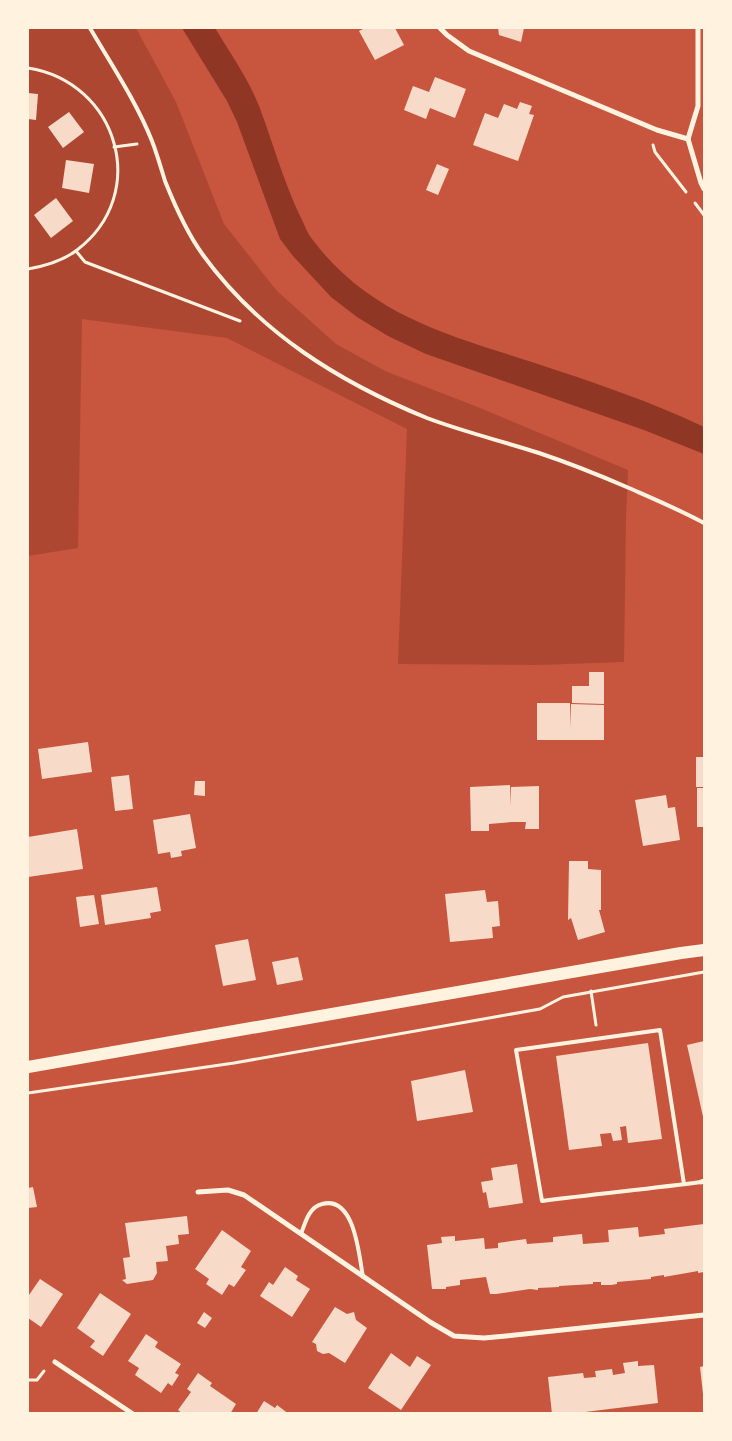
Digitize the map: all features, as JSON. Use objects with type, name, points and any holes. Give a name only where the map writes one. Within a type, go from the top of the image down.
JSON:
[{"type":"main road","points":[[28,1067],[704,950]]},
{"type":"street","points":[[440,28],[446,35],[469,51],[656,130],[688,139]]},
{"type":"street","points":[[698,28],[698,106],[688,139],[704,189]]},
{"type":"street","points":[[198,1192],[228,1190],[244,1195],[430,1322],[454,1336],[469,1338],[506,1336],[704,1315]]},
{"type":"street","points":[[56,1362],[133,1414]]},
{"type":"lane","points":[[90,28],[135,104],[152,141],[179,213],[202,254],[225,284],[263,322],[302,354],[357,385],[436,421],[540,453],[602,477],[704,523]]},
{"type":"lane","points":[[684,1184],[660,1030],[516,1050],[542,1201],[684,1184],[703,1181]]},
{"type":"lane","points":[[301,1234],[310,1212],[321,1204],[332,1203],[340,1206],[348,1216],[354,1230],[363,1277]]},
{"type":"path","points":[[28,68],[43,71],[64,79],[83,93],[99,110],[110,130],[116,153],[117,176],[113,199],[104,220],[90,239],[76,251],[49,264],[28,269]]},
{"type":"path","points":[[656,130],[652,146],[655,152],[704,215]]},
{"type":"path","points":[[114,147],[152,141]]},
{"type":"path","points":[[76,251],[85,262],[184,300],[256,327],[263,322]]},
{"type":"path","points":[[28,1093],[234,1063],[540,1009],[563,996],[704,972]]},
{"type":"path","points":[[591,991],[597,1038]]},
{"type":"path","points":[[28,1380],[37,1380]]},
{"type":"shaded area","points":[[28,28],[136,28],[176,102],[224,224],[277,291],[336,344],[385,371],[480,408],[628,470],[624,662],[537,665],[398,664],[407,429],[227,338],[82,319],[78,548],[28,556]]},
{"type":"shaded area","points":[[182,28],[215,28],[255,96],[288,189],[309,234],[335,265],[359,287],[385,305],[442,332],[621,392],[704,427],[704,454],[644,430],[426,354],[388,336],[357,317],[331,297],[280,239],[237,122],[227,101]]},
{"type":"building","points":[[365,28],[395,28],[404,45],[375,60],[359,31]]},
{"type":"building","points":[[498,28],[524,28],[521,42],[499,35]]},
{"type":"building","points":[[435,77],[466,89],[455,118],[430,108],[426,119],[404,110],[413,86],[429,92]]},
{"type":"building","points":[[28,93],[38,94],[36,120],[28,119]]},
{"type":"building","points":[[520,102],[532,106],[529,114],[534,115],[518,161],[473,145],[485,113],[498,118],[504,104],[517,109]]},
{"type":"building","points":[[69,112],[84,132],[63,148],[48,127]]},
{"type":"building","points":[[66,160],[94,164],[89,193],[62,188]]},
{"type":"building","points":[[437,164],[449,169],[438,195],[426,190]]},
{"type":"building","points":[[56,198],[73,221],[51,238],[34,215]]},
{"type":"building","points":[[589,672],[604,672],[604,704],[572,703],[572,686],[589,686]]},
{"type":"building","points":[[537,703],[570,703],[570,728],[571,704],[604,705],[604,740],[537,740]]},
{"type":"building","points":[[88,742],[92,772],[42,779],[38,749]]},
{"type":"building","points":[[696,757],[704,757],[704,787],[696,787]]},
{"type":"building","points":[[129,775],[133,809],[115,811],[111,777]]},
{"type":"building","points":[[195,781],[205,781],[205,796],[194,795]]},
{"type":"building","points":[[510,785],[511,806],[511,787],[539,786],[539,829],[525,829],[526,822],[512,822],[489,824],[489,831],[471,831],[470,787]]},
{"type":"building","points":[[697,788],[704,788],[704,827],[697,827]]},
{"type":"building","points":[[666,795],[668,808],[675,807],[680,840],[643,846],[635,800]]},
{"type":"building","points":[[190,814],[196,848],[181,851],[182,856],[171,858],[170,852],[158,854],[153,820]]},
{"type":"building","points":[[77,829],[83,869],[28,877],[28,837]]},
{"type":"building","points":[[569,861],[588,861],[588,869],[601,870],[601,910],[599,910],[605,932],[578,940],[571,918],[568,920]]},
{"type":"building","points":[[157,887],[161,911],[150,913],[151,918],[105,925],[101,895]]},
{"type":"building","points":[[485,890],[487,902],[498,901],[500,926],[492,927],[493,938],[450,942],[445,894]]},
{"type":"building","points":[[94,895],[99,924],[80,927],[76,897]]},
{"type":"building","points":[[248,939],[256,980],[223,986],[215,945]]},
{"type":"building","points":[[298,957],[303,980],[277,985],[272,962]]},
{"type":"building","points":[[704,1041],[704,1121],[687,1045]]},
{"type":"building","points":[[648,1043],[662,1139],[628,1143],[626,1126],[620,1127],[622,1140],[613,1141],[611,1133],[600,1134],[602,1146],[569,1150],[556,1056]]},
{"type":"building","points":[[465,1070],[473,1112],[417,1121],[411,1081]]},
{"type":"building","points":[[517,1164],[523,1203],[489,1208],[486,1192],[483,1193],[481,1182],[493,1180],[491,1168]]},
{"type":"building","points":[[33,1187],[37,1207],[28,1208],[28,1188]]},
{"type":"building","points":[[187,1216],[189,1234],[178,1235],[179,1244],[166,1246],[168,1261],[156,1262],[157,1273],[153,1280],[127,1284],[122,1280],[126,1279],[123,1258],[130,1257],[125,1223]]},
{"type":"building","points":[[704,1224],[704,1272],[698,1273],[698,1271],[664,1277],[664,1275],[651,1277],[651,1279],[617,1282],[617,1284],[611,1285],[601,1285],[601,1282],[593,1282],[593,1284],[538,1288],[538,1290],[530,1289],[496,1294],[490,1294],[486,1277],[460,1280],[460,1285],[446,1287],[446,1289],[432,1289],[427,1245],[442,1243],[441,1237],[455,1236],[455,1241],[484,1238],[485,1249],[498,1248],[498,1243],[526,1239],[527,1244],[553,1242],[553,1237],[582,1234],[583,1244],[609,1242],[608,1230],[638,1227],[639,1237],[665,1234],[664,1229]]},
{"type":"building","points":[[222,1230],[251,1251],[241,1267],[246,1270],[234,1287],[229,1284],[222,1295],[206,1284],[209,1279],[195,1269]]},
{"type":"building","points":[[285,1267],[298,1276],[296,1280],[310,1289],[292,1317],[260,1296],[269,1282],[273,1285]]},
{"type":"building","points":[[40,1279],[63,1294],[41,1327],[28,1318],[28,1294]]},
{"type":"building","points":[[100,1293],[131,1314],[103,1356],[90,1347],[95,1341],[77,1328]]},
{"type":"building","points":[[335,1307],[347,1314],[354,1312],[356,1320],[367,1328],[345,1363],[329,1353],[323,1354],[317,1351],[316,1344],[312,1342]]},
{"type":"building","points":[[204,1312],[212,1318],[205,1328],[197,1323]]},
{"type":"building","points":[[146,1334],[158,1342],[155,1347],[181,1364],[175,1373],[179,1375],[172,1386],[168,1383],[161,1393],[135,1375],[139,1368],[128,1361]]},
{"type":"building","points":[[391,1353],[410,1367],[417,1356],[431,1365],[401,1410],[368,1388]]},
{"type":"building","points":[[638,1361],[638,1366],[654,1365],[658,1403],[569,1414],[552,1414],[548,1377],[583,1373],[584,1378],[596,1377],[595,1371],[612,1369],[613,1375],[625,1373],[623,1363]]},
{"type":"building","points":[[704,1366],[704,1394],[703,1394],[700,1367]]},
{"type":"building","points":[[198,1373],[212,1383],[210,1386],[236,1404],[230,1414],[183,1414],[178,1410],[191,1392],[187,1389]]},
{"type":"building","points":[[264,1401],[275,1408],[277,1405],[289,1414],[256,1414]]}]
